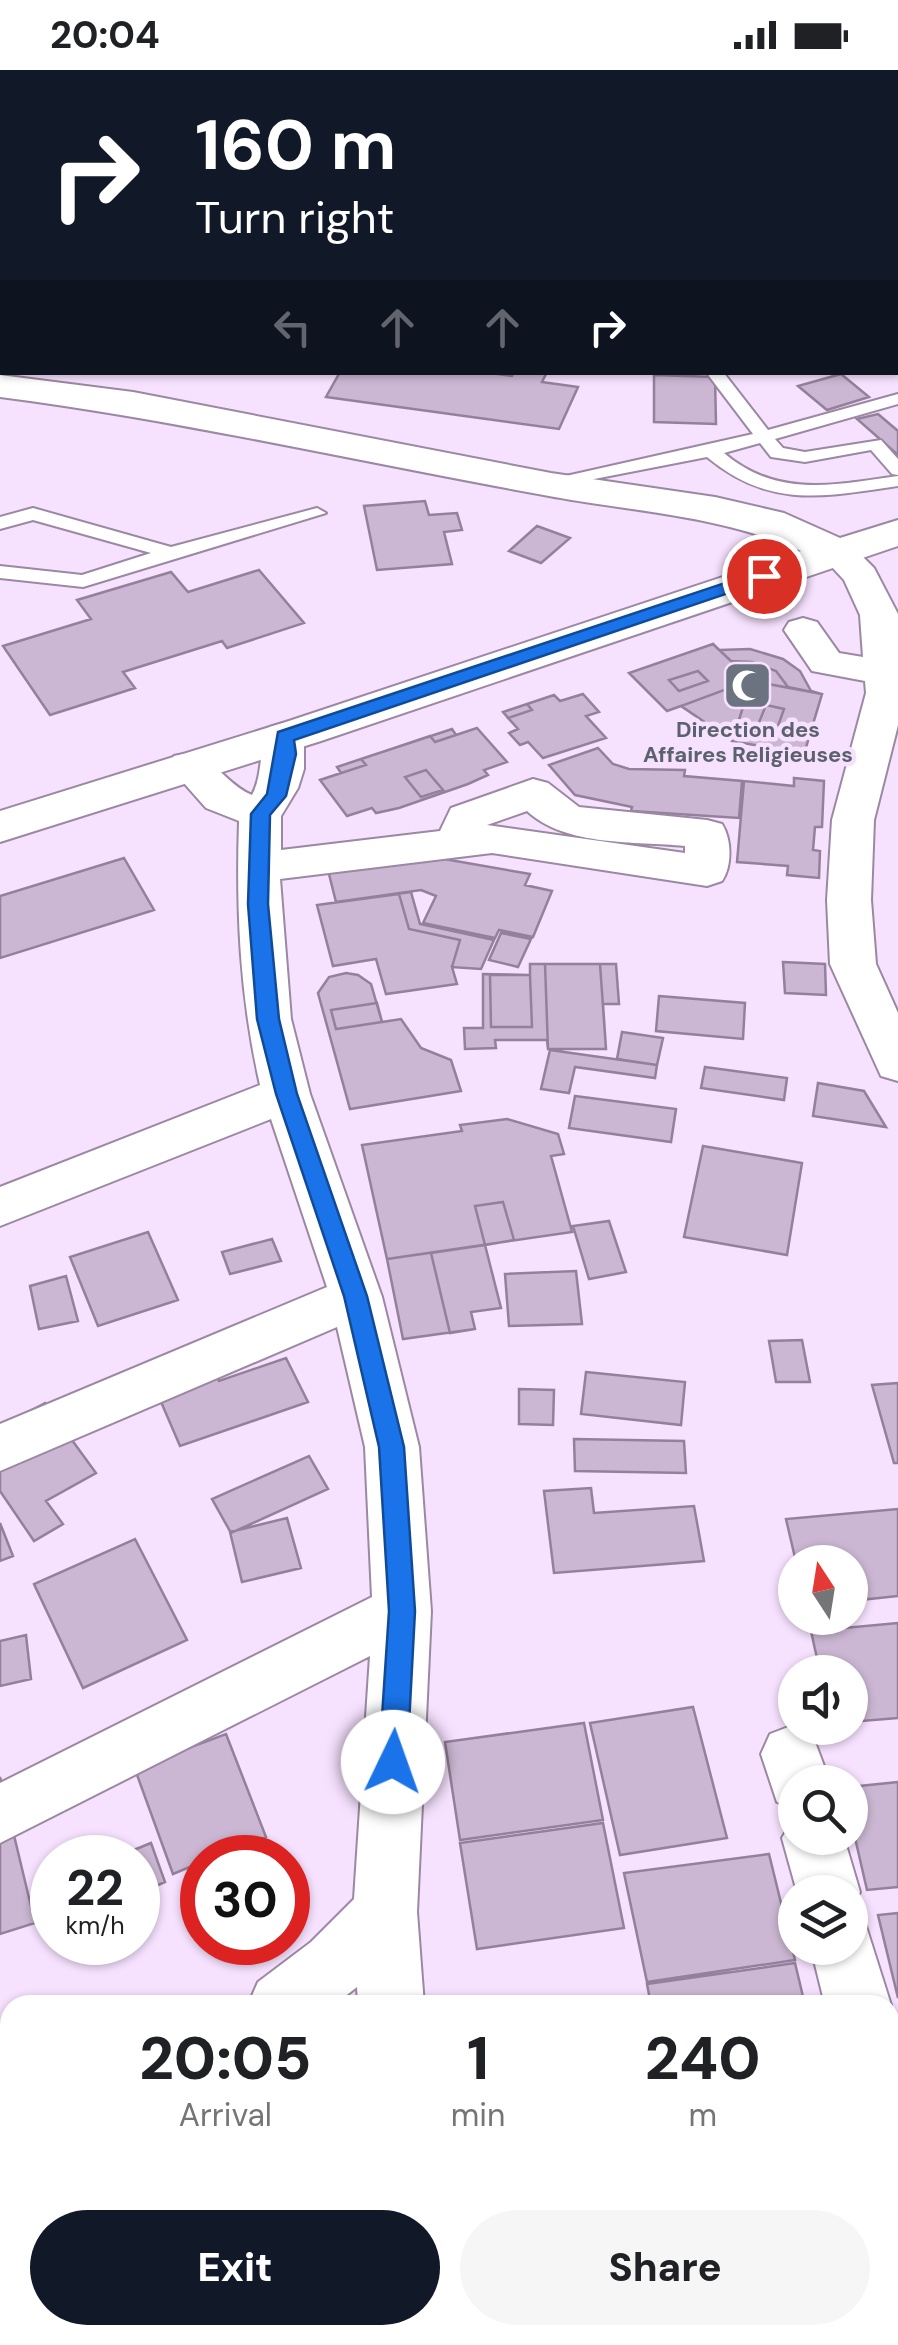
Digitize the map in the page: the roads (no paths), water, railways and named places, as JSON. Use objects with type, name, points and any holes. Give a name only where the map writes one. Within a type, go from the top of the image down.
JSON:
[{"type":"main road","points":[[0,386],[133,403],[551,485],[733,513],[770,522],[836,551]]},
{"type":"main road","points":[[0,826],[898,532]]},
{"type":"street","points":[[836,551],[860,576],[879,615],[890,687],[853,820],[849,900],[853,964],[898,1064]]},
{"type":"street","points":[[803,630],[826,663],[890,687]]},
{"type":"street","points":[[284,736],[286,754],[276,796],[260,814],[258,904],[268,1019],[286,1094],[356,1296],[392,1447],[402,1611],[384,1912],[390,1995]]},
{"type":"street","points":[[189,765],[220,798],[260,814]]},
{"type":"street","points":[[261,867],[492,839],[707,871],[707,834],[557,816],[533,792],[466,818],[458,841]]},
{"type":"street","points":[[853,964],[898,981]]},
{"type":"street","points":[[0,1207],[286,1094]]},
{"type":"street","points":[[0,1448],[356,1296]]},
{"type":"street","points":[[0,1814],[402,1611]]},
{"type":"street","points":[[294,1995],[334,1965],[384,1912]]},
{"type":"street","points":[[847,1965],[855,1995]]},
{"type":"lane","points":[[716,375],[770,448],[790,457],[875,444],[898,470]]},
{"type":"lane","points":[[551,485],[710,450],[898,399]]},
{"type":"lane","points":[[710,450],[734,473],[767,488],[815,491],[898,481]]},
{"type":"lane","points":[[0,572],[83,581],[317,513]]},
{"type":"lane","points":[[0,523],[33,514],[171,553]]},
{"type":"place","name":"Direction des Affaires Religieuses","points":[[748,685]]}]
